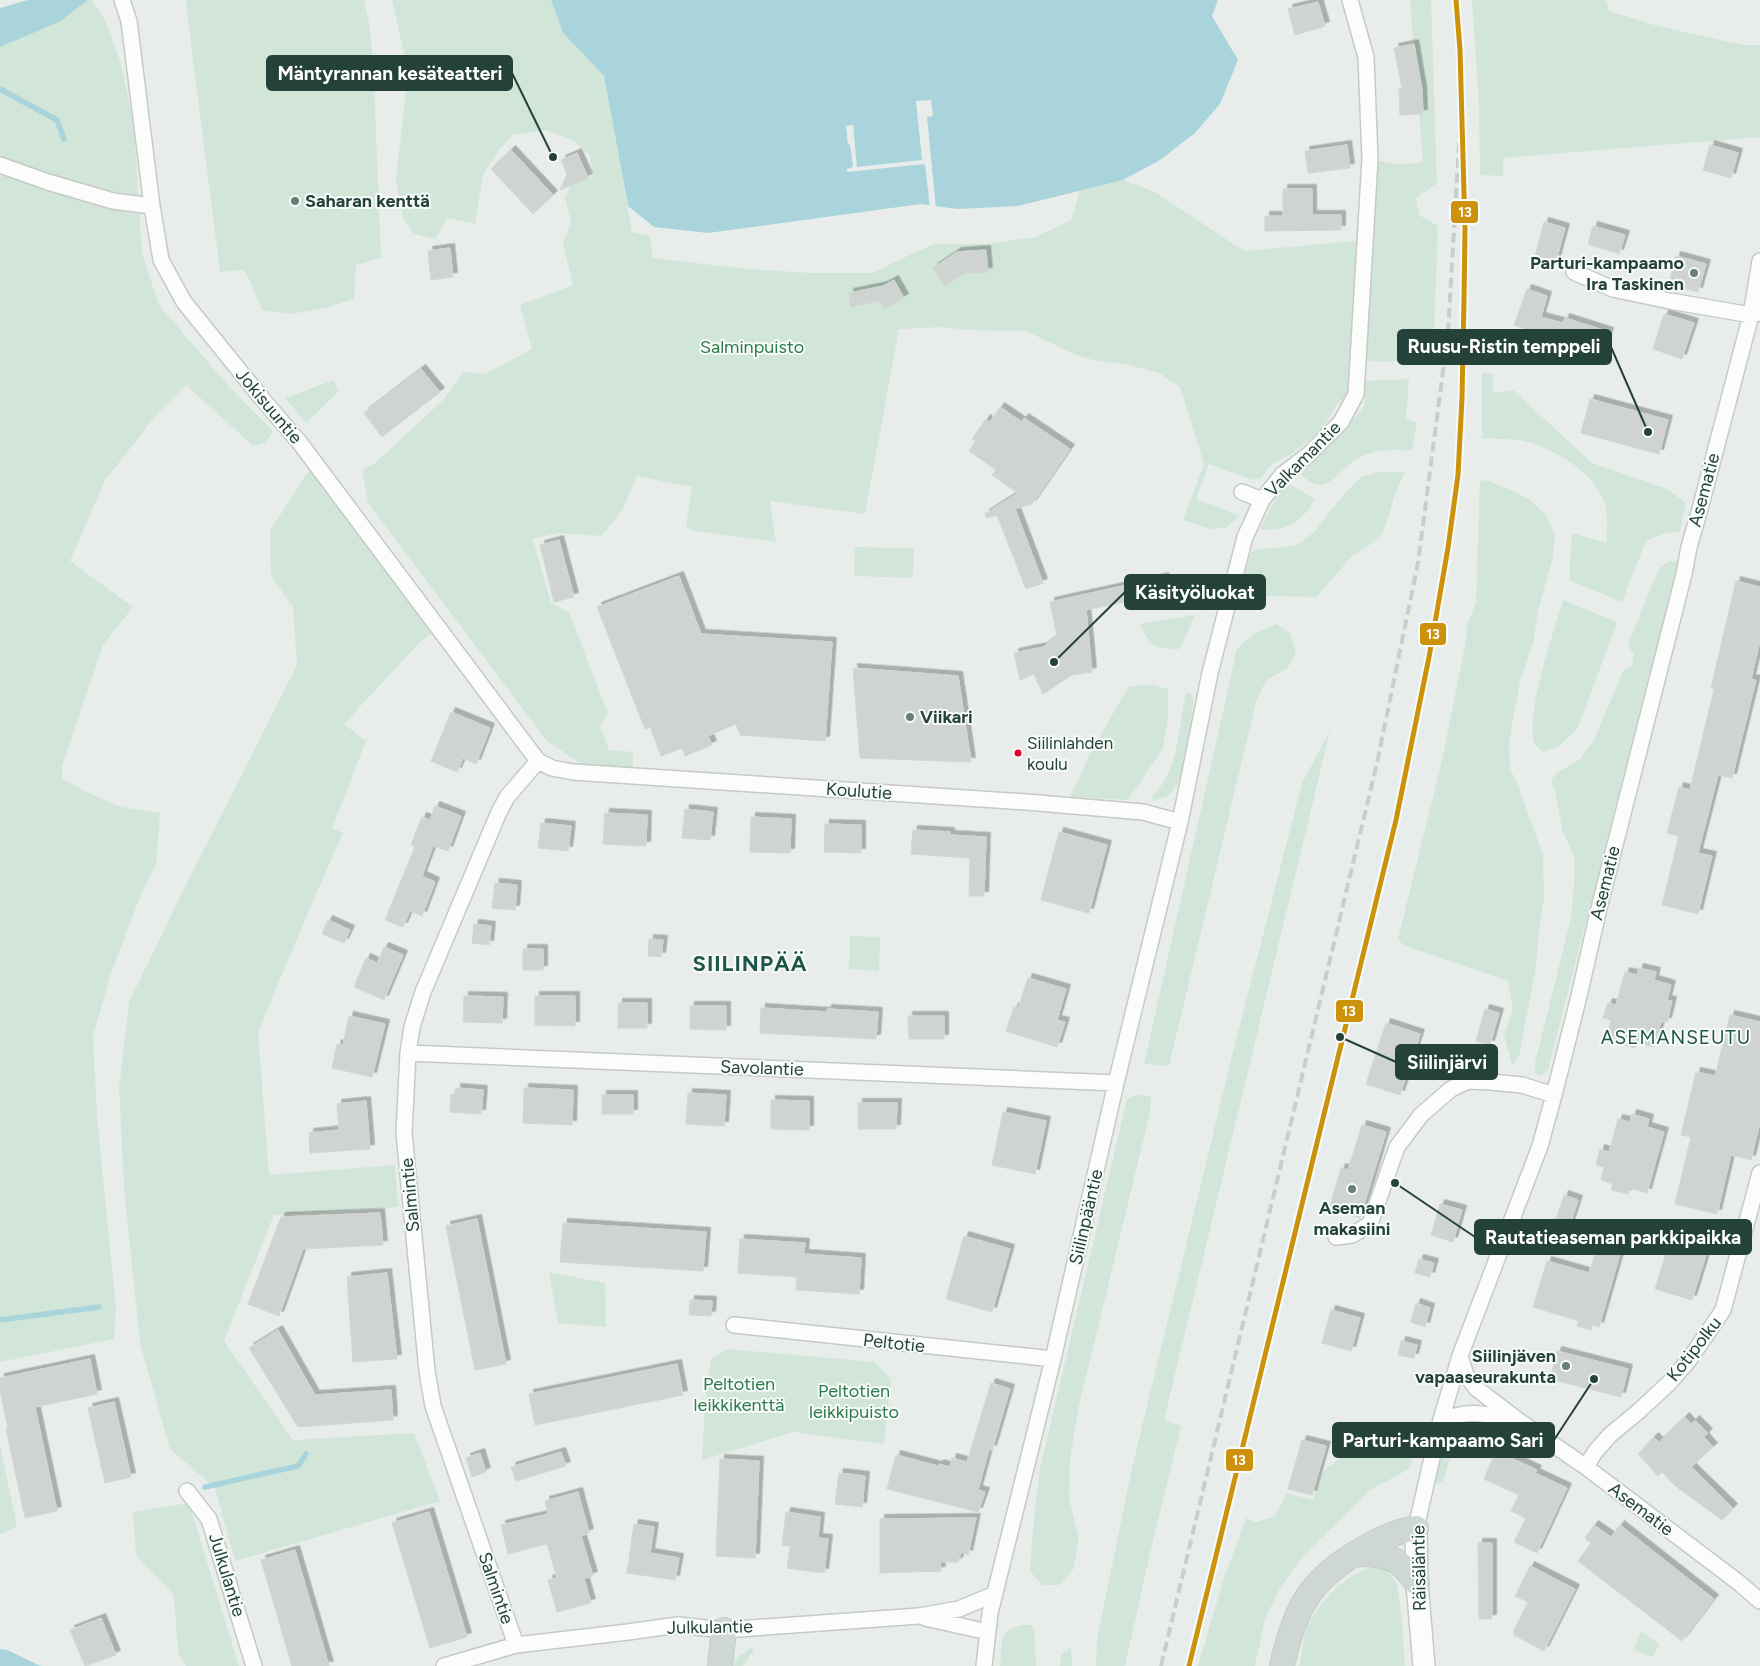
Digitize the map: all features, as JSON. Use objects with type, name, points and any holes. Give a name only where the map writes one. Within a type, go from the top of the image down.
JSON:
[{"type":"main road","points":[[1282,1666],[1289,1634],[1302,1604],[1329,1571],[1355,1554],[1400,1531],[1416,1528]]},
{"type":"main road","points":[[1355,1554],[1375,1554],[1390,1558],[1401,1564],[1417,1584]]},
{"type":"main road","points":[[720,1666],[724,1630]]},
{"type":"street","name":"Jokisuuntie","points":[[122,0],[129,21],[152,206],[161,260],[184,302],[300,443],[538,761]]},
{"type":"street","name":"Valkamantie","points":[[1180,822],[1210,673],[1245,537],[1262,500],[1282,475],[1308,455],[1341,422],[1356,394],[1370,138],[1366,57],[1350,0]]},
{"type":"street","points":[[0,165],[48,182],[113,201],[152,206]]},
{"type":"street","name":"Asematie","points":[[1760,261],[1755,314],[1689,547],[1684,574],[1600,904],[1554,1095],[1540,1146],[1460,1356],[1466,1375],[1477,1389],[1519,1421],[1586,1467],[1738,1582],[1760,1601]]},
{"type":"street","points":[[1574,272],[1613,289],[1670,301],[1755,314]]},
{"type":"street","points":[[1242,492],[1262,500]]},
{"type":"street","name":"Koulutie","points":[[538,761],[552,768],[573,772],[1037,803],[1143,812],[1180,822]]},
{"type":"street","name":"Salmintie","points":[[516,1645],[433,1406],[427,1371],[404,1133],[408,1053],[412,1027],[423,992],[499,812],[507,797],[538,761]]},
{"type":"street","name":"Siilinpääntie","points":[[984,1666],[990,1613],[1053,1360],[1116,1083],[1180,822]]},
{"type":"street","name":"Savolantie","points":[[408,1053],[1116,1083]]},
{"type":"street","points":[[1336,1237],[1352,1235],[1370,1224],[1397,1147],[1421,1114],[1452,1089],[1468,1081],[1491,1082],[1522,1085],[1554,1095]]},
{"type":"street","name":"Kotipolku","points":[[1586,1467],[1595,1452],[1610,1435],[1639,1411],[1684,1366],[1724,1310],[1760,1173]]},
{"type":"street","name":"Peltotie","points":[[734,1325],[1053,1360]]},
{"type":"street","name":"Räisäläntie","points":[[1424,1666],[1417,1584],[1416,1528],[1440,1423],[1460,1356]]},
{"type":"street","name":"Asematie","points":[[1440,1423],[1455,1415],[1469,1413],[1494,1415],[1519,1421]]},
{"type":"street","name":"Julkulantie","points":[[187,1491],[209,1519],[254,1666]]},
{"type":"street","name":"Julkulantie","points":[[444,1666],[516,1645],[678,1625],[724,1630],[919,1616],[959,1609],[995,1594]]},
{"type":"street","name":"Julkulantie","points":[[919,1616],[988,1632]]},
{"type":"green space","points":[[88,0],[92,0],[105,20],[121,63],[134,126],[142,254],[159,305],[226,383],[273,431],[265,443],[253,446],[186,385],[156,415],[104,482],[70,561],[133,607],[103,645],[62,766],[62,778],[82,790],[121,807],[160,813],[156,865],[142,892],[111,973],[93,1036],[97,1115],[116,1308],[114,1339],[0,1362],[0,47],[59,22]]},
{"type":"green space","name":"Saharan kenttä","points":[[187,0],[364,0],[373,57],[381,258],[356,265],[354,299],[329,307],[292,314],[262,310],[245,270],[220,272]]},
{"type":"green space","name":"Salminpuisto","points":[[392,0],[551,0],[563,33],[604,76],[632,232],[650,236],[653,258],[747,269],[813,273],[872,273],[933,244],[987,244],[1036,237],[1071,220],[1080,191],[1123,180],[1155,192],[1244,251],[1365,240],[1370,159],[1399,165],[1423,162],[1410,0],[1431,0],[1437,183],[1416,198],[1419,215],[1438,226],[1434,332],[1413,362],[1357,361],[1356,394],[1338,402],[1322,429],[1293,453],[1272,464],[1261,478],[1253,480],[1209,464],[1196,499],[1240,516],[1226,528],[1211,529],[1183,520],[1204,464],[1180,387],[1159,373],[1129,365],[1093,360],[1074,354],[1026,331],[968,330],[943,327],[899,329],[865,514],[770,501],[776,542],[696,531],[686,527],[692,487],[637,476],[623,509],[602,536],[558,533],[533,539],[551,603],[569,612],[608,714],[600,726],[609,750],[633,752],[633,769],[586,767],[547,741],[368,503],[362,470],[374,464],[443,400],[463,372],[485,374],[532,349],[520,305],[573,285],[563,243],[571,223],[565,197],[571,185],[592,176],[590,156],[575,141],[546,130],[513,135],[498,151],[483,175],[475,224],[448,218],[435,239],[414,234],[403,218],[396,180],[408,71]]},
{"type":"green space","points":[[1472,0],[1606,0],[1609,11],[1658,26],[1743,45],[1760,45],[1760,137],[1503,158],[1503,176],[1480,175],[1479,107]]},
{"type":"green space","points":[[1482,373],[1493,373],[1493,393],[1513,390],[1592,463],[1667,489],[1686,503],[1680,532],[1666,533],[1646,541],[1622,602],[1569,580],[1572,533],[1607,543],[1607,512],[1594,484],[1574,465],[1549,450],[1524,441],[1482,438]]},
{"type":"green space","points":[[1409,379],[1406,418],[1417,423],[1412,451],[1385,450],[1364,455],[1325,484],[1310,482],[1301,474],[1344,431],[1365,405],[1365,381]]},
{"type":"green space","points":[[334,380],[338,392],[306,423],[285,398]]},
{"type":"green space","points":[[314,462],[439,627],[420,642],[344,724],[366,741],[332,828],[343,833],[258,1032],[269,1175],[395,1165],[398,1207],[274,1215],[224,1341],[293,1440],[414,1433],[440,1501],[235,1561],[215,1488],[170,1449],[140,1343],[124,1187],[119,1088],[129,1002],[297,665],[293,607],[271,576],[270,531]]},
{"type":"green space","points":[[1380,472],[1405,472],[1395,494],[1384,531],[1371,544],[1350,558],[1317,597],[1256,596],[1244,593],[1243,582],[1251,552],[1259,549],[1297,545],[1314,532],[1344,494],[1361,477]]},
{"type":"green space","points":[[1480,480],[1488,481],[1529,499],[1546,515],[1555,535],[1553,556],[1538,611],[1533,643],[1520,682],[1509,742],[1510,768],[1543,855],[1544,900],[1536,966],[1519,1056],[1512,1066],[1504,1035],[1513,1009],[1508,981],[1403,945],[1398,939],[1441,765],[1466,640],[1467,625],[1476,602]]},
{"type":"green space","points":[[1287,483],[1315,499],[1305,514],[1293,524],[1278,529],[1260,529],[1274,502]]},
{"type":"green space","points":[[855,547],[914,548],[913,578],[854,576]]},
{"type":"green space","points":[[1669,561],[1678,562],[1548,1070],[1541,1076],[1535,1073],[1535,1063],[1571,918],[1574,884],[1574,856],[1562,830],[1556,794],[1551,780],[1558,772],[1579,760],[1593,742],[1624,669],[1632,666],[1634,655],[1628,645],[1658,570]]},
{"type":"green space","points":[[1563,600],[1617,622],[1578,728],[1558,747],[1543,752],[1535,744],[1532,732],[1533,715],[1547,651]]},
{"type":"green space","points":[[1195,615],[1180,649],[1164,649],[1155,645],[1147,637],[1139,624]]},
{"type":"green space","points":[[1276,624],[1290,633],[1296,653],[1287,669],[1266,680],[1256,702],[1169,1066],[1144,1064],[1237,649],[1253,634]]},
{"type":"green space","points":[[1154,685],[1168,689],[1168,717],[1163,748],[1128,800],[1070,797],[1093,748],[1129,686]]},
{"type":"green space","points":[[1186,692],[1192,694],[1192,738],[1177,785],[1168,796],[1153,801],[1152,796],[1168,774],[1173,761]]},
{"type":"green space","points":[[1330,731],[1164,1420],[1181,1426],[1125,1666],[1096,1666],[1097,1639],[1132,1468],[1232,1056],[1302,783]]},
{"type":"green space","points":[[850,936],[880,937],[879,971],[849,969]]},
{"type":"green space","points":[[1136,1095],[1151,1096],[1150,1113],[1079,1405],[1070,1460],[1069,1499],[1079,1538],[1073,1570],[1059,1585],[1042,1585],[1030,1571],[1040,1469],[1127,1099]]},
{"type":"green space","points":[[549,1272],[605,1283],[606,1327],[558,1323]]},
{"type":"green space","points":[[728,1349],[874,1362],[891,1379],[884,1444],[793,1432],[702,1460],[705,1402],[711,1359]]},
{"type":"green space","points":[[1458,1431],[1443,1481],[1434,1485],[1441,1450],[1450,1433]]},
{"type":"green space","points":[[0,1444],[17,1526],[0,1534]]},
{"type":"green space","points":[[1357,1445],[1413,1457],[1409,1469],[1370,1490],[1304,1555],[1281,1586],[1265,1619],[1255,1666],[1198,1666],[1223,1581],[1246,1518],[1256,1522],[1274,1517],[1287,1493],[1313,1500],[1322,1472]]},
{"type":"green space","points":[[189,1503],[239,1666],[186,1666],[178,1653],[174,1595],[136,1555],[133,1512]]},
{"type":"green space","points":[[1373,1567],[1385,1570],[1397,1583],[1405,1666],[1299,1666],[1304,1637],[1318,1608],[1334,1590],[1352,1576]]},
{"type":"green space","points":[[1021,1625],[1032,1625],[1036,1666],[1000,1666],[1002,1639],[1008,1630]]},
{"type":"green space","points":[[1641,1631],[1659,1644],[1653,1657],[1634,1650]]},
{"type":"green space","points":[[1071,1647],[1072,1666],[1060,1666],[1061,1655]]},
{"type":"green space","points":[[751,1648],[754,1650],[743,1666],[732,1666],[738,1657]]},
{"type":"water","points":[[28,0],[88,0],[59,22],[0,47],[0,8]]},
{"type":"water","points":[[551,0],[1218,0],[1212,16],[1238,60],[1220,104],[1195,133],[1160,160],[1123,180],[1018,206],[957,209],[921,204],[708,233],[654,227],[628,206],[604,76],[563,33]]},
{"type":"water","points":[[0,1649],[7,1650],[41,1666],[0,1666]]},
{"type":"pier","points":[[931,100],[933,116],[927,117],[936,209],[930,208],[925,164],[847,172],[847,169],[853,167],[846,126],[853,125],[857,167],[922,160],[916,101]]},
{"type":"building","points":[[1318,2],[1325,26],[1295,35],[1288,9]]},
{"type":"building","points":[[1414,44],[1422,90],[1423,114],[1400,115],[1399,89],[1402,89],[1394,48]]},
{"type":"building","points":[[1347,145],[1350,168],[1308,173],[1305,151]]},
{"type":"building","points":[[1710,145],[1738,153],[1731,178],[1703,170]]},
{"type":"building","points":[[511,150],[553,195],[533,214],[491,169]]},
{"type":"building","points":[[577,153],[588,178],[560,190],[567,174],[561,160]]},
{"type":"building","points":[[1283,189],[1312,189],[1312,215],[1341,215],[1341,230],[1265,231],[1265,216],[1283,216]]},
{"type":"building","points":[[1544,222],[1565,228],[1556,261],[1535,256]]},
{"type":"building","points":[[1593,226],[1625,235],[1619,254],[1588,244]]},
{"type":"building","points":[[450,248],[453,277],[431,280],[428,251]]},
{"type":"building","points":[[986,250],[988,272],[964,273],[945,286],[933,268],[957,252]]},
{"type":"building","points":[[1676,256],[1706,264],[1698,292],[1669,284]]},
{"type":"building","points":[[894,280],[904,298],[884,309],[879,301],[851,307],[849,293],[883,286]]},
{"type":"building","points":[[1527,289],[1547,296],[1541,317],[1563,323],[1565,318],[1609,332],[1604,350],[1538,330],[1537,333],[1514,325]]},
{"type":"building","points":[[1664,314],[1694,323],[1682,359],[1653,349]]},
{"type":"building","points":[[421,369],[440,392],[382,437],[364,413]]},
{"type":"building","points":[[1590,399],[1668,420],[1659,454],[1581,433]]},
{"type":"building","points":[[1000,407],[1022,422],[1024,418],[1070,449],[1032,504],[1015,509],[1043,583],[1026,589],[997,515],[987,518],[985,514],[1018,493],[992,475],[996,470],[969,451],[976,441],[972,439],[986,419],[990,422]]},
{"type":"building","points":[[559,540],[574,597],[554,602],[540,545]]},
{"type":"building","points":[[679,576],[701,634],[832,642],[825,741],[740,735],[736,724],[708,736],[712,745],[685,756],[682,748],[661,756],[650,727],[645,729],[597,607]]},
{"type":"building","points":[[1164,577],[1168,593],[1086,610],[1092,672],[1072,675],[1043,694],[1034,674],[1020,680],[1014,653],[1043,647],[1057,636],[1050,602]]},
{"type":"building","points":[[1736,581],[1760,587],[1760,641],[1751,679],[1756,680],[1732,778],[1718,775],[1698,853],[1712,856],[1698,914],[1662,905],[1679,836],[1667,833],[1679,787],[1690,790],[1714,689],[1711,688]]},
{"type":"building","name":"Viikari","points":[[853,668],[958,676],[971,762],[860,758]]},
{"type":"building","points":[[451,712],[490,728],[476,764],[463,758],[457,772],[431,761]]},
{"type":"building","points":[[435,806],[461,816],[448,851],[433,846],[422,876],[435,882],[422,916],[410,911],[403,927],[385,920],[415,847],[411,845],[422,817],[430,820]]},
{"type":"building","points":[[685,809],[713,812],[710,840],[682,838]]},
{"type":"building","points":[[605,813],[647,815],[646,846],[603,844]]},
{"type":"building","points":[[751,817],[791,819],[790,853],[750,852]]},
{"type":"building","points":[[541,823],[571,826],[568,851],[538,848]]},
{"type":"building","points":[[825,824],[861,825],[861,853],[824,852]]},
{"type":"building","points":[[913,830],[950,832],[950,835],[986,837],[984,896],[969,896],[970,858],[911,854]]},
{"type":"building","points":[[1059,832],[1107,845],[1089,913],[1041,900]]},
{"type":"building","points":[[495,883],[517,885],[515,910],[492,908]]},
{"type":"building","points":[[328,920],[350,930],[344,943],[322,934]]},
{"type":"building","points":[[474,924],[491,926],[489,945],[472,943]]},
{"type":"building","points":[[649,939],[663,940],[661,957],[648,956]]},
{"type":"building","points":[[384,947],[403,955],[384,1000],[354,987],[366,958],[377,963]]},
{"type":"building","points":[[523,949],[543,949],[543,970],[523,970]]},
{"type":"building","points":[[1639,968],[1656,972],[1654,980],[1671,985],[1667,1000],[1672,1001],[1667,1022],[1661,1022],[1654,1047],[1637,1042],[1635,1048],[1606,1040],[1611,1020],[1603,1018],[1608,1003],[1616,1005],[1625,972],[1637,975]]},
{"type":"building","points":[[1028,978],[1066,989],[1057,1020],[1065,1022],[1057,1047],[1006,1031],[1014,1007],[1018,1008]]},
{"type":"building","points":[[464,996],[503,997],[502,1023],[463,1022]]},
{"type":"building","points":[[535,996],[575,996],[575,1026],[535,1025]]},
{"type":"building","points":[[618,1003],[647,1003],[647,1028],[618,1028]]},
{"type":"building","points":[[690,1006],[726,1006],[726,1030],[690,1029]]},
{"type":"building","points":[[761,1008],[827,1012],[827,1009],[878,1012],[876,1039],[760,1033]]},
{"type":"building","points":[[1485,1009],[1499,1013],[1490,1045],[1476,1041]]},
{"type":"building","points":[[1730,1015],[1760,1022],[1760,1122],[1751,1160],[1731,1155],[1717,1214],[1675,1204],[1691,1137],[1681,1135],[1696,1072],[1715,1076]]},
{"type":"building","points":[[349,1016],[385,1024],[372,1077],[332,1068],[337,1044],[343,1045]]},
{"type":"building","points":[[908,1016],[944,1016],[944,1039],[909,1039]]},
{"type":"building","points":[[1386,1023],[1420,1034],[1400,1095],[1366,1084]]},
{"type":"building","points":[[456,1088],[483,1090],[481,1114],[450,1112],[451,1094],[456,1094]]},
{"type":"building","points":[[524,1088],[573,1090],[572,1125],[523,1123]]},
{"type":"building","points":[[688,1093],[726,1095],[724,1126],[686,1124]]},
{"type":"building","points":[[602,1095],[633,1095],[633,1114],[602,1114]]},
{"type":"building","points":[[771,1100],[809,1101],[809,1130],[771,1129]]},
{"type":"building","points":[[366,1101],[370,1149],[310,1153],[309,1133],[339,1130],[337,1104]]},
{"type":"building","points":[[858,1103],[897,1103],[896,1129],[858,1129]]},
{"type":"building","points":[[1003,1112],[1046,1121],[1035,1174],[992,1165]]},
{"type":"building","points":[[1632,1114],[1649,1119],[1647,1127],[1664,1132],[1647,1193],[1630,1188],[1628,1194],[1611,1190],[1613,1184],[1601,1180],[1604,1167],[1596,1165],[1600,1149],[1609,1152],[1618,1119],[1630,1122]]},
{"type":"building","name":"Aseman makasiini","points":[[1362,1125],[1386,1132],[1360,1218],[1329,1209],[1341,1168],[1348,1170]]},
{"type":"building","points":[[1564,1195],[1578,1200],[1561,1252],[1547,1247]]},
{"type":"building","points":[[1440,1204],[1462,1210],[1453,1242],[1431,1235]]},
{"type":"building","points":[[380,1213],[383,1245],[303,1249],[279,1316],[248,1304],[281,1217]]},
{"type":"building","points":[[477,1219],[506,1364],[475,1370],[446,1226]]},
{"type":"building","points":[[563,1223],[706,1232],[703,1271],[560,1262]]},
{"type":"building","points":[[1672,1234],[1709,1245],[1692,1300],[1655,1289]]},
{"type":"building","points":[[964,1236],[1010,1249],[992,1312],[946,1299]]},
{"type":"building","points":[[740,1239],[805,1243],[804,1254],[861,1258],[859,1294],[796,1290],[797,1277],[738,1273]]},
{"type":"building","points":[[1597,1248],[1620,1254],[1599,1327],[1592,1325],[1591,1330],[1577,1326],[1579,1321],[1533,1307],[1547,1261],[1589,1273]]},
{"type":"building","points":[[1419,1259],[1434,1263],[1430,1277],[1415,1273]]},
{"type":"building","points":[[387,1273],[397,1359],[353,1362],[347,1277]]},
{"type":"building","points":[[690,1300],[712,1301],[711,1316],[689,1315]]},
{"type":"building","points":[[1416,1303],[1430,1308],[1425,1327],[1411,1322]]},
{"type":"building","points":[[1331,1310],[1360,1318],[1351,1351],[1322,1343]]},
{"type":"building","points":[[278,1330],[315,1395],[391,1390],[393,1420],[298,1427],[249,1348]]},
{"type":"building","points":[[1401,1341],[1417,1345],[1414,1358],[1398,1355]]},
{"type":"building","points":[[1557,1351],[1628,1369],[1621,1397],[1550,1379]]},
{"type":"building","points":[[90,1359],[97,1394],[35,1407],[57,1511],[25,1518],[6,1429],[8,1428],[0,1391],[0,1378]]},
{"type":"building","points":[[677,1364],[683,1395],[535,1425],[529,1394]]},
{"type":"building","points":[[991,1383],[1010,1389],[992,1450],[989,1449],[978,1490],[985,1492],[978,1512],[887,1489],[896,1455],[938,1466],[939,1464],[950,1467],[952,1458],[967,1462]]},
{"type":"building","points":[[114,1402],[131,1477],[105,1483],[88,1408]]},
{"type":"building","points":[[1685,1417],[1691,1424],[1695,1420],[1708,1433],[1704,1437],[1713,1447],[1691,1467],[1733,1508],[1722,1520],[1674,1485],[1662,1472],[1658,1476],[1638,1454],[1654,1437],[1659,1442]]},
{"type":"building","points":[[1302,1440],[1326,1446],[1312,1495],[1288,1489]]},
{"type":"building","points":[[1496,1451],[1537,1470],[1535,1473],[1567,1488],[1537,1553],[1514,1542],[1526,1518],[1511,1511],[1519,1495],[1484,1479]]},
{"type":"building","points":[[561,1452],[566,1466],[516,1481],[511,1467]]},
{"type":"building","points":[[480,1453],[486,1472],[472,1477],[466,1458]]},
{"type":"building","points":[[720,1459],[759,1461],[755,1558],[716,1556]]},
{"type":"building","points":[[839,1473],[865,1476],[862,1507],[835,1504]]},
{"type":"building","points":[[578,1492],[589,1533],[581,1536],[593,1576],[584,1579],[591,1603],[557,1612],[548,1580],[557,1578],[547,1544],[508,1554],[501,1525],[548,1514],[545,1501]]},
{"type":"building","points":[[429,1512],[467,1637],[430,1648],[392,1523]]},
{"type":"building","points":[[786,1512],[820,1517],[818,1538],[828,1539],[824,1573],[787,1568],[790,1546],[782,1545]]},
{"type":"building","points":[[976,1518],[968,1555],[961,1552],[958,1562],[940,1562],[941,1571],[880,1573],[880,1519]]},
{"type":"building","points":[[634,1524],[654,1527],[650,1553],[679,1558],[675,1580],[627,1573]]},
{"type":"building","points":[[1594,1525],[1611,1537],[1620,1525],[1714,1599],[1682,1641],[1578,1561],[1591,1543],[1585,1538]]},
{"type":"building","points":[[1478,1543],[1492,1543],[1492,1619],[1479,1619]]},
{"type":"building","points":[[295,1550],[329,1666],[292,1666],[261,1560]]},
{"type":"building","points":[[1530,1566],[1575,1589],[1544,1651],[1514,1635],[1514,1630],[1528,1602],[1515,1596]]},
{"type":"building","points":[[101,1618],[116,1655],[85,1666],[70,1630]]},
{"type":"waterway","points":[[0,89],[57,120],[64,139]]},
{"type":"waterway","points":[[0,1320],[99,1307]]},
{"type":"waterway","points":[[205,1487],[298,1466],[306,1454]]},
{"type":"railway","points":[[1161,1666],[1377,763],[1418,563],[1448,333],[1461,110]]},
{"type":"transit line","name":"13","points":[[1189,1666],[1396,820],[1429,657],[1448,548],[1458,475],[1464,300],[1465,229],[1460,50],[1456,0]]},
{"type":"place","name":"Mäntyrannan kesäteatteri","points":[[553,157]]},
{"type":"place","name":"Saharan kenttä","points":[[295,201]]},
{"type":"place","name":"Parturi-kampaamo Ira Taskinen","points":[[1694,273]]},
{"type":"place","name":"Ruusu-Ristin temppeli","points":[[1648,432]]},
{"type":"place","name":"Käsityöluokat","points":[[1054,662]]},
{"type":"place","name":"Viikari","points":[[910,717]]},
{"type":"place","name":"Siilinlahden koulu","points":[[1018,753]]},
{"type":"place","name":"Siilinjärvi","points":[[1340,1037]]},
{"type":"place","name":"Rautatieaseman parkkipaikka","points":[[1395,1183]]},
{"type":"place","name":"Aseman makasiini","points":[[1352,1189]]},
{"type":"place","name":"Siilinjäven vapaaseurakunta","points":[[1566,1366]]},
{"type":"place","name":"Parturi-kampaamo Sari","points":[[1594,1379]]},
{"type":"district","name":"SIILINPÄÄ","points":[[750,963]]},
{"type":"district","name":"ASEMANSEUTU","points":[[1676,1037]]},
{"type":"park label","name":"Peltotien leikkikenttä","points":[[739,1394]]},
{"type":"park label","name":"Peltotien leikkipuisto","points":[[854,1401]]}]
